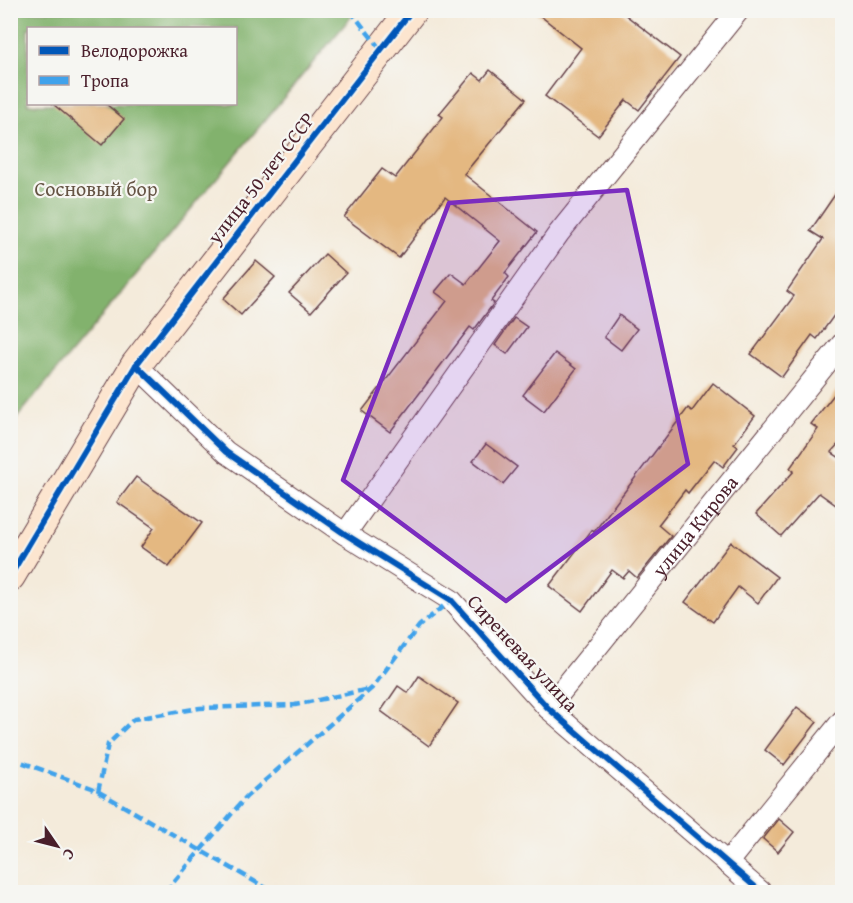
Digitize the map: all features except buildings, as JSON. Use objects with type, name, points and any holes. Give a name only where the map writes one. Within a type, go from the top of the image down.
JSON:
[{"type":"street","name":"улица 50 лет СССР","points":[[10,576],[136,365],[412,10]]},
{"type":"street","points":[[345,534],[559,232],[739,10]]},
{"type":"street","name":"улица Кирова","points":[[548,708],[843,344]]},
{"type":"street","name":"Сиреневая улица","points":[[136,365],[226,452],[345,534],[451,600],[548,708],[761,892]]},
{"type":"street","points":[[728,863],[843,721]]},
{"type":"highlighted area","points":[[627,190],[688,464],[506,601],[343,480],[449,203]]},
{"type":"green space","name":"Сосновый бор","points":[[11,11],[356,11],[11,425]]},
{"type":"marked path","points":[[350,10],[381,50]]},
{"type":"marked path","points":[[165,892],[246,797],[372,688],[419,626],[451,600]]},
{"type":"marked path","points":[[98,792],[108,744],[134,719],[200,708],[295,705],[369,689]]},
{"type":"marked path","points":[[10,758],[92,788],[273,892]]},
{"type":"cycle path","points":[[10,576],[136,365],[412,10]]},
{"type":"cycle path","points":[[136,365],[226,452],[345,534],[451,600],[548,708],[761,892]]}]
